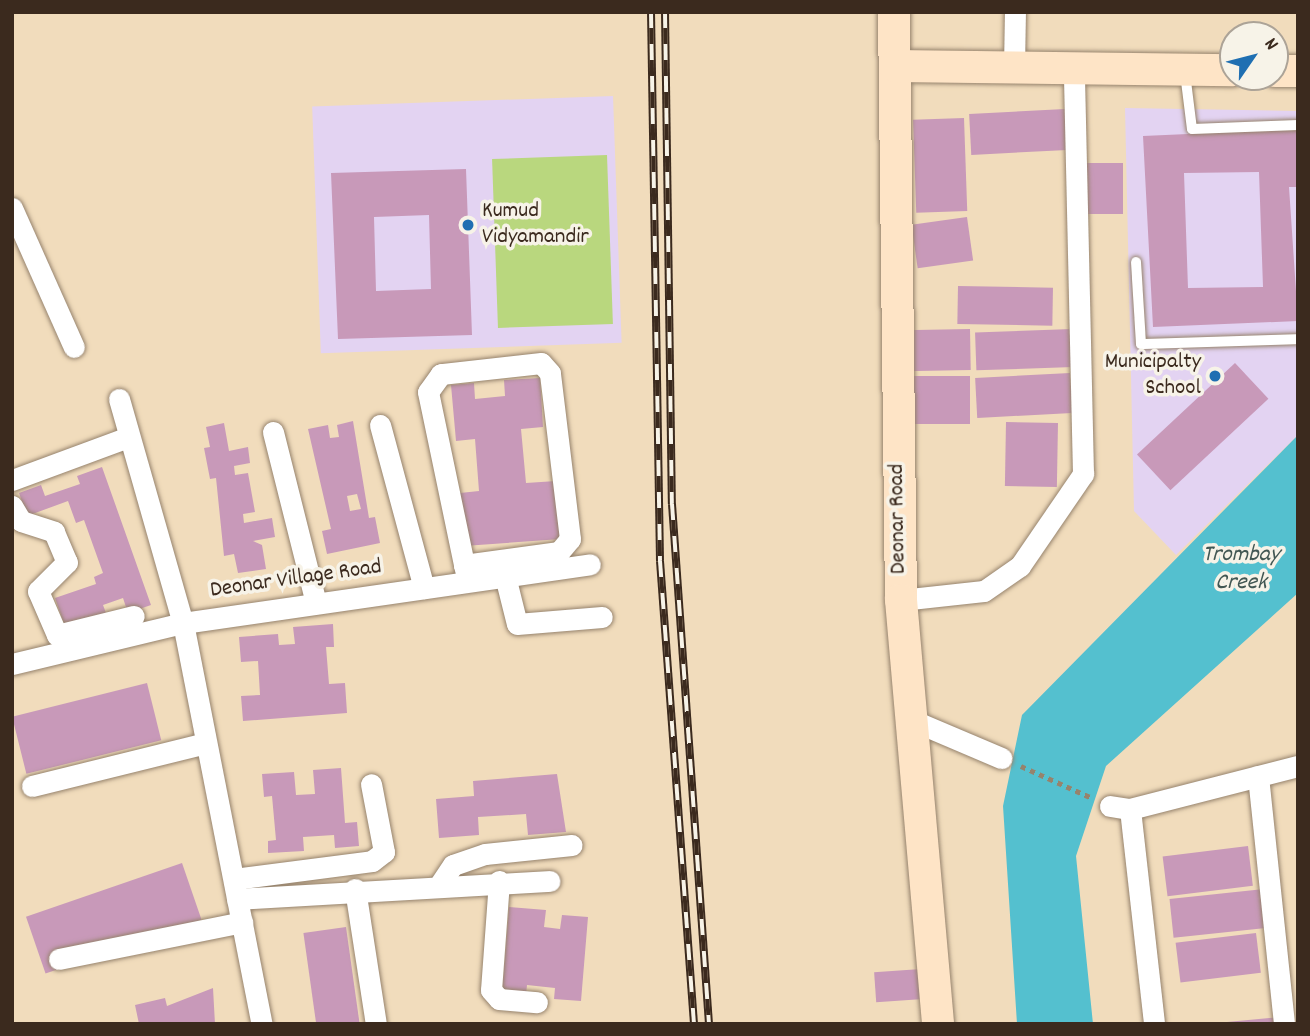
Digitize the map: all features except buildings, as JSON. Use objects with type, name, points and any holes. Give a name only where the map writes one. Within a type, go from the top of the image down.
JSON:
[{"type":"street","name":"Deonar Road","points":[[894,12],[901,600],[914,721],[938,1024]]},
{"type":"street","points":[[1014,68],[1015,12]]},
{"type":"street","points":[[895,66],[1219,70]]},
{"type":"street","points":[[901,600],[984,591],[1020,566],[1083,474],[1074,68]]},
{"type":"street","points":[[12,208],[74,347]]},
{"type":"street","points":[[541,363],[550,373],[570,539],[559,552],[466,573],[428,392],[441,374],[541,363]]},
{"type":"street","points":[[119,399],[183,623],[262,1024]]},
{"type":"street","points":[[380,425],[424,588]]},
{"type":"street","points":[[273,432],[316,603]]},
{"type":"street","points":[[12,480],[128,437]]},
{"type":"street","points":[[12,506],[21,521],[54,532],[67,562],[38,591],[57,635],[134,616]]},
{"type":"street","name":"Deonar Village Road","points":[[12,664],[183,623],[424,588],[466,573],[505,576],[590,564]]},
{"type":"street","points":[[505,576],[517,624],[602,617]]},
{"type":"street","points":[[914,721],[1001,758]]},
{"type":"street","points":[[32,786],[206,743]]},
{"type":"street","points":[[1154,1024],[1120,807],[1298,766]]},
{"type":"street","points":[[1258,776],[1284,1024]]},
{"type":"street","points":[[235,889],[372,861],[384,852],[370,784]]},
{"type":"street","points":[[440,884],[453,865],[485,854],[572,845]]},
{"type":"street","points":[[499,881],[491,990],[499,999],[537,1002]]},
{"type":"street","points":[[235,889],[355,889],[549,881]]},
{"type":"street","points":[[355,889],[376,1024]]},
{"type":"street","points":[[59,959],[242,922]]},
{"type":"lane","points":[[1184,70],[1192,129],[1298,125]]},
{"type":"lane","points":[[1136,262],[1141,344],[1298,339]]},
{"type":"path","points":[[1001,758],[1120,807]]},
{"type":"shaded area","name":"Kumud Vidyamandir","points":[[613,96],[622,343],[321,353],[312,107]]},
{"type":"shaded area","name":"Municipalty School","points":[[1125,108],[1298,111],[1298,435],[1176,555],[1134,511]]},
{"type":"green space","points":[[607,155],[613,324],[498,328],[492,159]]},
{"type":"water","name":"Trombay Creek","points":[[1298,435],[1298,593],[1106,766],[1076,856],[1093,1024],[1017,1024],[1003,806],[1022,715]]},
{"type":"railway","points":[[651,12],[660,561],[694,1024]]},
{"type":"railway","points":[[665,12],[672,504],[709,1024]]},
{"type":"place","name":"Kumud Vidyamandir","points":[[468,225]]},
{"type":"place","name":"Municipalty School","points":[[1215,376]]}]
